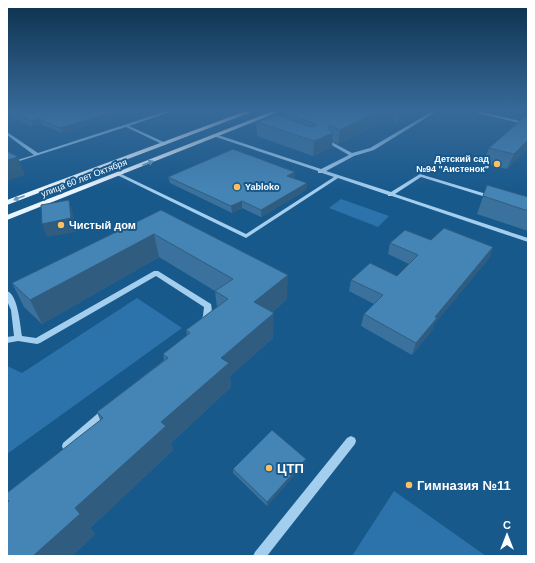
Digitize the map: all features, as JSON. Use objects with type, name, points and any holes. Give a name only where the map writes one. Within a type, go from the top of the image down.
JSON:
[{"type":"main road","name":"улица 60 лет Октября","points":[[7,203],[183,137]]},
{"type":"main road","name":"улица 60 лет Октября","points":[[7,218],[214,137]]},
{"type":"lane","points":[[13,137],[36,154]]},
{"type":"lane","points":[[7,164],[90,137]]},
{"type":"lane","points":[[150,137],[165,144]]},
{"type":"lane","points":[[221,137],[320,172],[528,240]]},
{"type":"lane","points":[[320,172],[352,155],[372,149],[392,137]]},
{"type":"lane","points":[[329,142],[352,155]]},
{"type":"lane","points":[[117,174],[246,236],[337,177]]},
{"type":"lane","points":[[390,195],[420,175],[499,199]]},
{"type":"lane","points":[[7,340],[18,338],[37,341],[156,273],[208,306],[208,317],[200,327]]},
{"type":"lane","points":[[7,293],[16,310],[18,338]]},
{"type":"lane","points":[[63,451],[116,404]]},
{"type":"lane","points":[[259,556],[351,441]]},
{"type":"shaded area","points":[[341,199],[389,216],[378,227],[329,208]]},
{"type":"shaded area","points":[[137,298],[182,328],[7,454],[7,366],[22,373]]},
{"type":"shaded area","points":[[394,491],[486,556],[352,556]]},
{"type":"building","points":[[303,137],[323,137],[314,141]]},
{"type":"building","points":[[501,137],[528,137],[528,140],[514,154],[489,148]]},
{"type":"building","name":"Yabloko","points":[[233,149],[295,172],[287,176],[307,183],[261,210],[242,201],[231,206],[168,177]]},
{"type":"building","points":[[7,151],[18,157],[7,160]]},
{"type":"building","points":[[487,185],[528,197],[528,211],[483,196]]},
{"type":"building","points":[[69,200],[71,218],[42,224],[41,205]]},
{"type":"building","points":[[161,210],[288,275],[254,302],[274,313],[221,358],[229,363],[161,422],[166,426],[75,508],[80,514],[33,556],[7,556],[7,503],[9,501],[7,499],[7,493],[103,418],[97,412],[168,358],[163,354],[190,333],[186,330],[228,299],[215,291],[233,279],[154,234],[30,300],[12,283]]},
{"type":"building","points":[[444,228],[493,247],[435,317],[437,318],[416,343],[364,314],[383,295],[351,280],[370,263],[397,276],[418,255],[390,243],[405,230],[431,240]]},
{"type":"building","name":"ЦТП","points":[[272,430],[306,459],[267,502],[233,469]]},
{"type":"place","name":"Детский сад №94 \"Аистенок\"","points":[[497,164]]},
{"type":"place","name":"Yabloko","points":[[237,187]]},
{"type":"place","name":"Чистый дом","points":[[61,225]]},
{"type":"place","name":"ЦТП","points":[[269,468]]},
{"type":"place","name":"Гимназия №11","points":[[409,485]]}]
